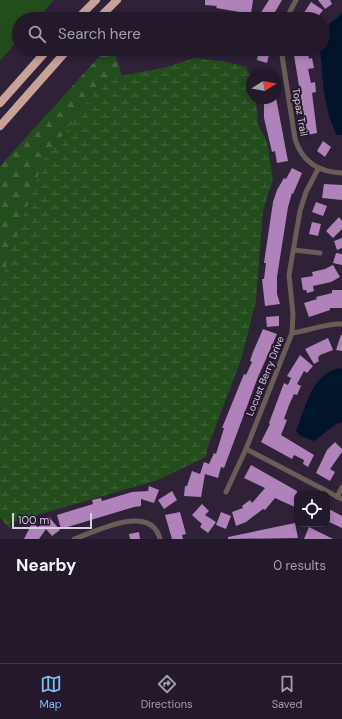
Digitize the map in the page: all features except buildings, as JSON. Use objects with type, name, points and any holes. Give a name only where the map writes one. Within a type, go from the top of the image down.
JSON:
[{"type":"highway","points":[[84,12],[96,0]]},
{"type":"highway","points":[[105,12],[117,0]]},
{"type":"highway","points":[[0,103],[42,56]]},
{"type":"highway","points":[[0,126],[62,56]]},
{"type":"street","points":[[290,12],[296,0]]},
{"type":"street","name":"Topaz Trail","points":[[282,56],[297,145],[304,157],[318,169]]},
{"type":"street","points":[[318,169],[342,173]]},
{"type":"street","name":"Locust Berry Drive","points":[[226,492],[246,449],[292,333],[293,314],[290,275],[300,211],[306,192],[318,169]]},
{"type":"street","points":[[294,250],[320,253]]},
{"type":"street","points":[[292,333],[306,332],[334,323],[342,324]]},
{"type":"street","points":[[246,449],[340,498],[342,487]]},
{"type":"street","points":[[74,539],[128,520],[138,520],[149,523],[160,539]]},
{"type":"green space","points":[[0,0],[54,0],[43,12],[12,12],[12,47],[0,61]]},
{"type":"green space","points":[[100,56],[116,56],[122,76],[102,83],[0,288],[0,166]]},
{"type":"green space","points":[[194,58],[228,62],[246,67],[246,104],[256,104],[258,124],[267,142],[273,179],[263,211],[256,301],[241,360],[208,446],[206,457],[158,480],[10,523],[11,530],[0,518],[0,288],[7,262],[44,159],[102,83],[121,76],[167,67]]},
{"type":"water","points":[[342,13],[342,135],[337,135],[332,125],[326,104],[323,82],[321,56],[330,56],[330,24]]},
{"type":"water","points":[[340,368],[342,369],[342,422],[336,424],[314,441],[300,436],[296,431],[307,402],[316,384],[330,371]]}]
